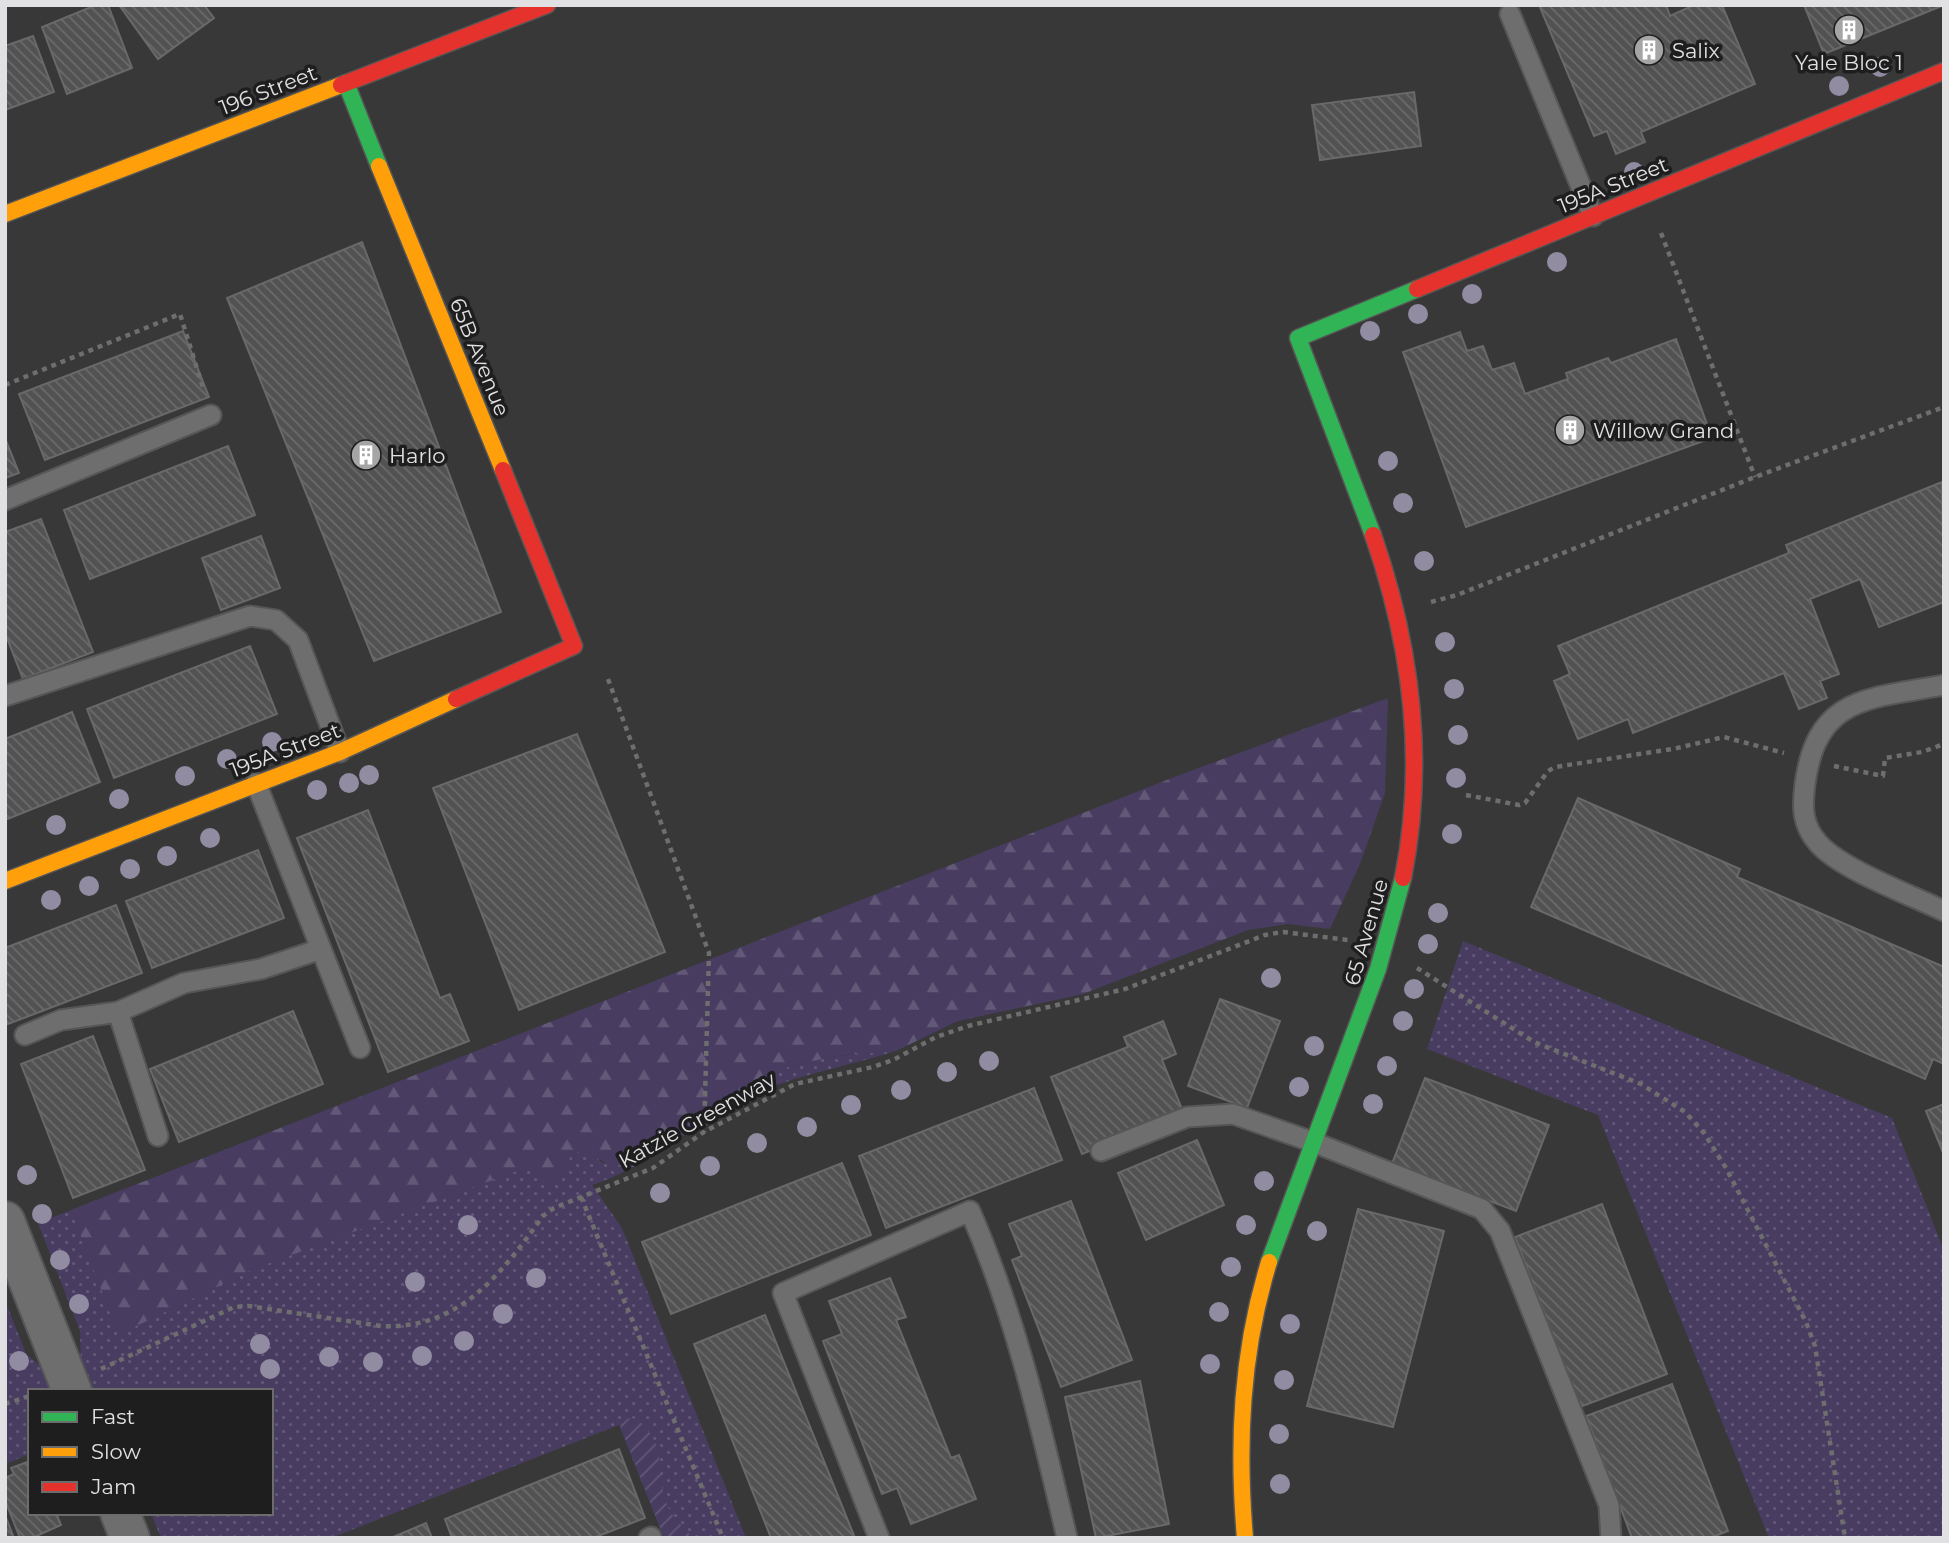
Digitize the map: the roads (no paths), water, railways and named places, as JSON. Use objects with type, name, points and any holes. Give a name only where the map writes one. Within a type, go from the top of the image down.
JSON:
[{"type":"street","name":"196 Street","points":[[5,214],[547,5]]},
{"type":"street","name":"195A Street","points":[[1297,338],[1944,71]]},
{"type":"street","name":"65B Avenue","points":[[346,83],[574,646]]},
{"type":"street","name":"65 Avenue","points":[[1245,1538],[1238,1438],[1249,1344],[1261,1290],[1282,1224],[1373,988],[1398,907],[1411,835],[1415,743],[1405,643],[1390,580],[1297,338]]},
{"type":"street","name":"195A Street","points":[[5,881],[340,752],[574,646]]},
{"type":"street","points":[[5,1221],[85,1381]]},
{"type":"street","points":[[121,1515],[130,1538]]},
{"type":"lane","points":[[1510,14],[1593,216]]},
{"type":"lane","points":[[5,500],[211,415]]},
{"type":"lane","points":[[5,696],[250,616],[276,620],[298,640],[340,752]]},
{"type":"lane","points":[[1944,685],[1873,698],[1829,720],[1816,735],[1808,761],[1801,810],[1807,827],[1818,844],[1834,858],[1944,912]]},
{"type":"lane","points":[[256,783],[360,1048]]},
{"type":"lane","points":[[25,1035],[61,1020],[118,1012],[184,983],[261,969],[321,949]]},
{"type":"lane","points":[[118,1012],[158,1136]]},
{"type":"lane","points":[[1101,1151],[1187,1117],[1233,1114],[1313,1142],[1482,1209],[1500,1231],[1609,1505],[1611,1538]]},
{"type":"lane","points":[[879,1538],[783,1293],[970,1211],[998,1274],[1037,1409],[1068,1538]]},
{"type":"place","name":"Yale Bloc 1","points":[[1849,30]]},
{"type":"place","name":"Salix","points":[[1649,50]]},
{"type":"place","name":"Willow Grand","points":[[1570,430]]},
{"type":"place","name":"Harlo","points":[[366,455]]}]
